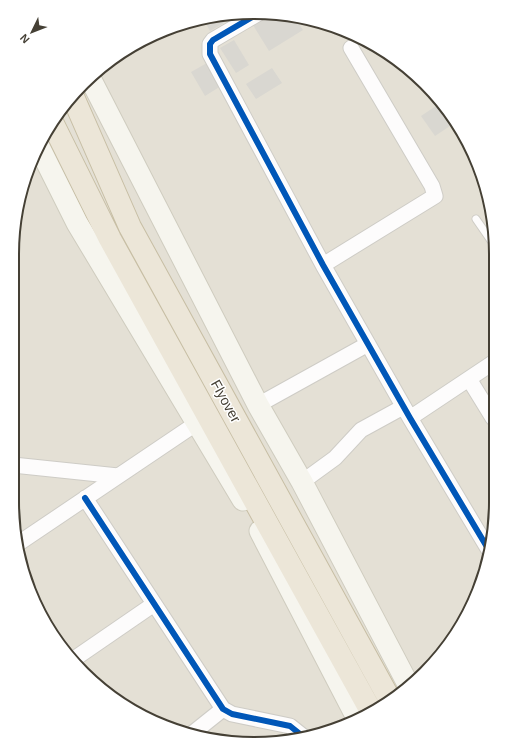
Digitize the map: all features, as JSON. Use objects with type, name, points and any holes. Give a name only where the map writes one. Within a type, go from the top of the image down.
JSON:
[{"type":"highway","name":"Flyover","points":[[75,102],[130,227],[387,695]]},
{"type":"highway","name":"Flyover","points":[[55,128],[110,239],[369,708]]},
{"type":"main road","points":[[93,83],[258,405],[302,482],[406,681]]},
{"type":"main road","points":[[42,153],[77,223],[248,508],[355,714]]},
{"type":"street","points":[[248,19],[213,40],[209,49],[323,265],[406,413],[485,544]]},
{"type":"street","points":[[323,265],[435,196],[432,186],[351,48]]},
{"type":"street","points":[[258,405],[368,344]]},
{"type":"street","points":[[302,482],[336,458],[361,430],[406,413],[469,379],[489,365]]},
{"type":"street","points":[[469,379],[489,412]]},
{"type":"street","points":[[23,541],[197,424]]},
{"type":"street","points":[[19,466],[118,476]]},
{"type":"street","points":[[85,498],[223,709],[232,714],[290,726],[298,732]]},
{"type":"street","points":[[77,657],[154,604]]},
{"type":"street","points":[[197,730],[223,709]]},
{"type":"lane","points":[[476,219],[488,237]]},
{"type":"shaded area","points":[[254,19],[285,21],[330,31],[372,50],[409,77],[431,99],[458,136],[465,150],[477,178],[481,193],[487,223],[489,254],[489,502],[487,533],[477,578],[465,606],[458,620],[431,657],[409,679],[372,706],[330,725],[285,735],[254,737],[223,735],[178,725],[136,706],[99,679],[77,657],[50,620],[31,578],[21,533],[19,254],[21,223],[31,178],[43,150],[50,136],[77,99],[99,77],[123,59],[150,43],[178,31],[223,21]]},
{"type":"building","points":[[262,20],[285,21],[299,24],[303,30],[269,51],[253,25]]},
{"type":"building","points":[[223,21],[224,23],[210,31],[206,24]]},
{"type":"building","points":[[234,40],[249,65],[236,73],[220,48]]},
{"type":"building","points":[[207,63],[221,86],[205,96],[191,72]]},
{"type":"building","points":[[272,68],[282,83],[256,99],[246,84]]},
{"type":"building","points":[[436,106],[451,126],[435,136],[421,116]]},
{"type":"cycle path","points":[[248,19],[213,40],[210,44],[210,54],[323,265],[410,418],[485,543]]},
{"type":"cycle path","points":[[85,498],[223,709],[232,714],[290,726],[298,732]]}]
